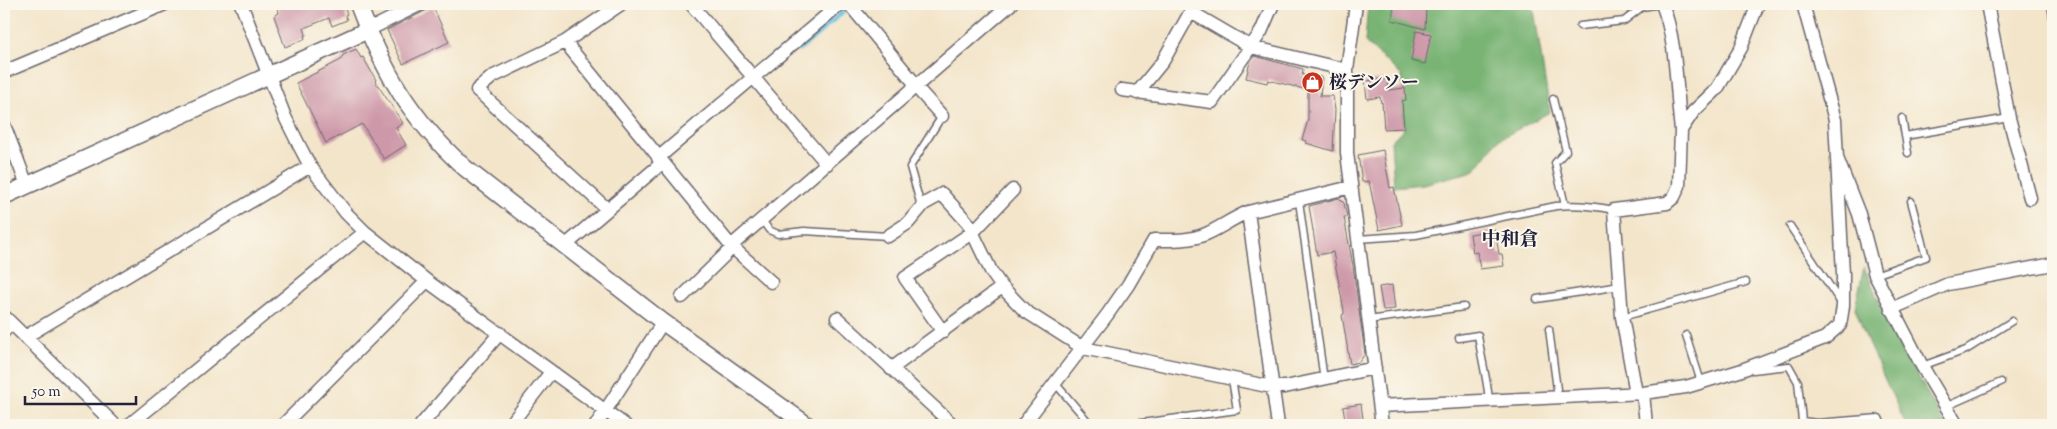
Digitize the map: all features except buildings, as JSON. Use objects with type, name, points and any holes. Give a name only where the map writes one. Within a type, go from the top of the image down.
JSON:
[{"type":"street","points":[[4,72],[165,4]]},
{"type":"street","points":[[241,4],[285,117],[310,166],[346,213],[365,232],[428,281],[625,425]]},
{"type":"street","points":[[358,4],[387,70],[404,100],[427,131],[465,168],[663,322],[807,425]]},
{"type":"street","points":[[4,196],[421,4]]},
{"type":"street","points":[[607,209],[477,90],[492,77],[565,42],[621,4]]},
{"type":"street","points":[[690,4],[827,164]]},
{"type":"street","points":[[566,245],[753,78],[840,4]]},
{"type":"street","points":[[850,4],[916,87],[942,116]]},
{"type":"street","points":[[682,297],[762,220],[1011,4]]},
{"type":"street","points":[[1122,90],[1212,102],[1261,32],[1273,4]]},
{"type":"street","points":[[1356,4],[1347,70],[1347,153],[1382,425]]},
{"type":"street","points":[[1646,425],[1622,317],[1614,210],[1667,203],[1674,197],[1679,186],[1681,130],[1672,44],[1666,14],[1661,4]]},
{"type":"street","points":[[1681,130],[1693,112],[1717,89],[1741,48],[1758,4]]},
{"type":"street","points":[[1380,406],[1640,393],[1686,387],[1739,371],[1825,338],[1840,324],[1843,306],[1844,274],[1835,120],[1803,4]]},
{"type":"street","points":[[1987,4],[2009,118],[2030,198]]},
{"type":"street","points":[[1136,93],[1163,61],[1193,8],[1252,46],[1347,70]]},
{"type":"street","points":[[565,42],[732,247],[771,282]]},
{"type":"street","points":[[4,125],[27,186]]},
{"type":"street","points":[[1837,158],[1858,214],[1875,275],[1922,366],[1956,425]]},
{"type":"street","points":[[25,338],[310,166]]},
{"type":"street","points":[[1023,425],[1128,286],[1154,240],[1185,240],[1206,234],[1236,216],[1248,212],[1351,187]]},
{"type":"street","points":[[943,332],[905,278],[972,232],[1013,190]]},
{"type":"street","points":[[888,236],[908,223],[921,207],[942,194],[968,223],[992,272],[1002,287],[1025,311],[1083,348],[1272,387],[1285,388],[1375,368]]},
{"type":"street","points":[[1248,212],[1278,425]]},
{"type":"street","points":[[128,425],[365,232]]},
{"type":"street","points":[[1892,309],[1948,284],[2053,264]]},
{"type":"street","points":[[283,425],[428,281]]},
{"type":"street","points":[[891,369],[1002,287]]},
{"type":"street","points":[[837,318],[953,425]]},
{"type":"street","points":[[8,321],[115,425]]},
{"type":"street","points":[[596,425],[663,322]]},
{"type":"street","points":[[421,425],[500,333]]},
{"type":"street","points":[[510,425],[551,372]]},
{"type":"lane","points":[[1580,26],[1624,21],[1642,7],[1661,4]]},
{"type":"lane","points":[[2051,4],[2053,18]]},
{"type":"lane","points":[[1553,99],[1566,151],[1555,163],[1565,205]]},
{"type":"lane","points":[[921,207],[910,167],[942,116]]},
{"type":"lane","points":[[1902,118],[1908,154]]},
{"type":"lane","points":[[1905,136],[2009,118]]},
{"type":"lane","points":[[1299,201],[1324,380]]},
{"type":"lane","points":[[1875,275],[1926,257],[1911,201]]},
{"type":"lane","points":[[1358,240],[1416,235],[1565,205],[1594,206],[1614,210]]},
{"type":"lane","points":[[762,220],[769,230],[778,234],[804,231],[888,236]]},
{"type":"lane","points":[[1790,226],[1843,306]]},
{"type":"lane","points":[[1622,317],[1746,282]]},
{"type":"lane","points":[[1537,299],[1620,286]]},
{"type":"lane","points":[[1368,320],[1464,307]]},
{"type":"lane","points":[[4,336],[8,321]]},
{"type":"lane","points":[[1922,366],[1966,350],[2012,321]]},
{"type":"lane","points":[[1549,329],[1558,397]]},
{"type":"lane","points":[[1459,338],[1478,335],[1482,365],[1487,375],[1489,400]]},
{"type":"lane","points":[[1686,335],[1701,382]]},
{"type":"lane","points":[[1739,371],[1789,366],[1798,382],[1802,421],[1818,424],[1879,418],[1882,425]]},
{"type":"lane","points":[[1127,425],[1237,410],[1232,379]]},
{"type":"lane","points":[[1945,406],[2001,382]]},
{"type":"lane","points":[[1055,383],[1091,425]]},
{"type":"green space","points":[[1368,4],[1527,4],[1534,10],[1550,112],[1498,140],[1474,171],[1423,184],[1394,187],[1391,141],[1404,128],[1402,76],[1365,42]]},
{"type":"green space","points":[[1864,267],[1886,318],[1945,425],[1906,425],[1868,343],[1855,308]]},
{"type":"waterway","points":[[799,50],[850,6]]},
{"type":"place","name":"桜デンソー","points":[[1313,82]]},
{"type":"district","name":"中和倉","points":[[1510,238]]}]
